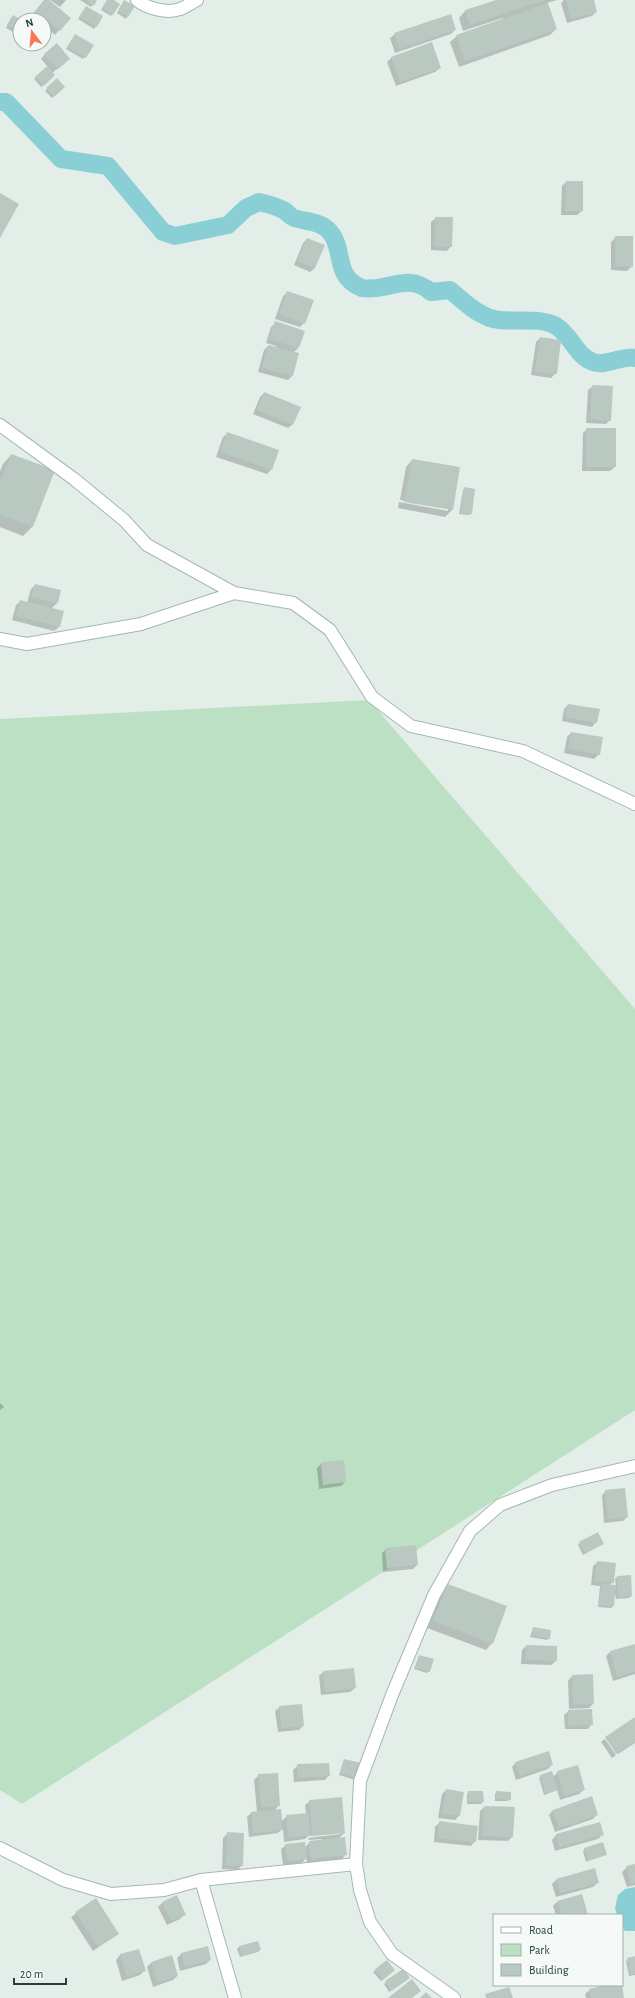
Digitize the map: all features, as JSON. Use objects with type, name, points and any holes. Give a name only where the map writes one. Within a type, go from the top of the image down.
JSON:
[{"type":"street","points":[[136,0],[142,5],[167,10],[179,10],[197,0]]},
{"type":"street","points":[[0,425],[74,479],[124,520],[146,545],[234,593],[293,603],[330,630],[372,696],[411,726],[523,751],[635,804]]},
{"type":"street","points":[[0,639],[27,644],[141,624],[234,593]]},
{"type":"street","points":[[454,1998],[392,1954],[370,1922],[360,1890],[356,1864],[360,1781],[392,1696],[434,1595],[470,1531],[500,1504],[552,1485],[635,1466]]},
{"type":"street","points":[[0,1848],[63,1880],[111,1894],[164,1890],[201,1880],[356,1864]]},
{"type":"street","points":[[201,1880],[235,1998]]},
{"type":"green space","points":[[369,700],[635,1009],[635,1410],[22,1804],[0,1790],[0,719]]},
{"type":"water","points":[[635,1887],[635,1931],[625,1931],[623,1928],[623,1914],[617,1914],[615,1908],[618,1895],[625,1889]]},
{"type":"building","points":[[44,0],[49,0],[71,18],[60,31],[52,25],[52,12],[35,11]]},
{"type":"building","points":[[85,0],[97,0],[94,6]]},
{"type":"building","points":[[107,0],[114,0],[120,4],[113,15],[102,8]]},
{"type":"building","points":[[124,0],[135,6],[128,17],[118,11]]},
{"type":"building","points":[[496,0],[545,0],[470,25],[465,10]]},
{"type":"building","points":[[566,0],[594,0],[597,12],[571,19]]},
{"type":"building","points":[[548,3],[557,29],[465,61],[456,35]]},
{"type":"building","points":[[86,6],[103,16],[97,27],[79,17]]},
{"type":"building","points":[[451,14],[456,30],[400,49],[394,33]]},
{"type":"building","points":[[12,17],[12,28],[7,25]]},
{"type":"building","points":[[75,34],[94,45],[86,58],[67,47]]},
{"type":"building","points":[[432,42],[441,68],[400,82],[391,57]]},
{"type":"building","points":[[57,43],[70,59],[58,69],[44,54],[46,52],[52,52],[52,47]]},
{"type":"building","points":[[47,66],[55,75],[44,86],[35,77]]},
{"type":"building","points":[[57,78],[65,87],[54,97],[46,88]]},
{"type":"building","points":[[566,181],[583,181],[583,211],[565,211]]},
{"type":"building","points":[[0,193],[19,204],[0,238]]},
{"type":"building","points":[[435,217],[453,217],[452,247],[435,247]]},
{"type":"building","points":[[615,236],[633,236],[633,267],[615,266]]},
{"type":"building","points":[[307,238],[325,245],[315,268],[297,261]]},
{"type":"building","points":[[287,291],[314,300],[305,324],[279,314]]},
{"type":"building","points":[[275,321],[305,331],[299,348],[269,339]]},
{"type":"building","points":[[540,337],[561,340],[557,374],[535,371]]},
{"type":"building","points":[[268,345],[299,353],[293,376],[262,368]]},
{"type":"building","points":[[592,385],[613,386],[611,421],[590,419]]},
{"type":"building","points":[[264,392],[301,407],[293,425],[257,410]]},
{"type":"building","points":[[586,428],[616,428],[616,467],[586,467]]},
{"type":"building","points":[[227,432],[279,450],[272,470],[220,452]]},
{"type":"building","points":[[11,454],[55,470],[33,527],[0,515],[0,479],[1,480]]},
{"type":"building","points":[[412,459],[460,467],[453,510],[404,502]]},
{"type":"building","points":[[464,487],[475,489],[472,514],[461,513]]},
{"type":"building","points":[[35,584],[61,590],[58,603],[31,597]]},
{"type":"building","points":[[20,600],[64,611],[60,627],[16,616]]},
{"type":"building","points":[[568,704],[600,709],[597,723],[565,717]]},
{"type":"building","points":[[571,732],[603,737],[600,755],[568,749]]},
{"type":"building","points":[[344,1460],[346,1482],[323,1485],[321,1462]]},
{"type":"building","points":[[625,1488],[628,1517],[608,1519],[605,1490]]},
{"type":"building","points":[[598,1532],[604,1544],[585,1553],[579,1542]]},
{"type":"building","points":[[416,1545],[418,1565],[387,1568],[385,1548]]},
{"type":"building","points":[[597,1561],[616,1563],[614,1583],[595,1581]]},
{"type":"building","points":[[631,1575],[632,1596],[618,1597],[617,1576]]},
{"type":"building","points":[[448,1584],[507,1606],[493,1644],[433,1621]]},
{"type":"building","points":[[601,1584],[616,1585],[614,1606],[599,1606]]},
{"type":"building","points":[[533,1627],[551,1630],[550,1639],[531,1635]]},
{"type":"building","points":[[635,1644],[635,1672],[617,1677],[610,1651]]},
{"type":"building","points":[[526,1645],[557,1646],[557,1661],[525,1660]]},
{"type":"building","points":[[419,1655],[434,1659],[430,1672],[416,1668]]},
{"type":"building","points":[[354,1668],[356,1688],[325,1692],[323,1671]]},
{"type":"building","points":[[593,1674],[594,1704],[573,1705],[572,1675]]},
{"type":"building","points":[[302,1704],[304,1726],[282,1728],[279,1706]]},
{"type":"building","points":[[592,1709],[593,1725],[568,1726],[568,1710]]},
{"type":"building","points":[[635,1717],[635,1742],[616,1754],[605,1737]]},
{"type":"building","points":[[549,1751],[553,1765],[520,1776],[515,1762]]},
{"type":"building","points":[[344,1759],[362,1763],[358,1778],[340,1773]]},
{"type":"building","points":[[329,1763],[330,1776],[298,1778],[297,1764]]},
{"type":"building","points":[[578,1765],[585,1790],[564,1796],[557,1771]]},
{"type":"building","points":[[552,1771],[558,1790],[546,1794],[540,1775]]},
{"type":"building","points":[[278,1773],[280,1806],[261,1807],[258,1774]]},
{"type":"building","points":[[446,1789],[464,1792],[460,1816],[442,1813]]},
{"type":"building","points":[[468,1791],[483,1791],[484,1802],[468,1802]]},
{"type":"building","points":[[496,1791],[511,1792],[511,1800],[496,1799]]},
{"type":"building","points":[[592,1796],[598,1815],[559,1828],[553,1810]]},
{"type":"building","points":[[342,1797],[345,1833],[313,1836],[309,1800]]},
{"type":"building","points":[[484,1806],[515,1807],[513,1837],[482,1836]]},
{"type":"building","points":[[281,1809],[283,1830],[253,1833],[251,1812]]},
{"type":"building","points":[[308,1813],[311,1835],[288,1838],[286,1815]]},
{"type":"building","points":[[439,1821],[478,1826],[476,1842],[437,1838]]},
{"type":"building","points":[[600,1822],[604,1835],[559,1847],[556,1834]]},
{"type":"building","points":[[227,1832],[244,1833],[243,1866],[226,1865]]},
{"type":"building","points":[[345,1837],[347,1855],[311,1859],[309,1841]]},
{"type":"building","points":[[305,1842],[307,1859],[287,1861],[285,1844]]},
{"type":"building","points":[[603,1842],[607,1855],[588,1861],[584,1848]]},
{"type":"building","points":[[635,1864],[635,1883],[631,1884],[626,1866]]},
{"type":"building","points":[[595,1868],[599,1883],[560,1893],[556,1879]]},
{"type":"building","points":[[582,1894],[588,1914],[561,1914],[557,1901]]},
{"type":"building","points":[[177,1895],[186,1915],[171,1921],[162,1902]]},
{"type":"building","points":[[96,1898],[119,1934],[98,1947],[75,1912]]},
{"type":"building","points":[[258,1941],[261,1950],[242,1956],[239,1946]]},
{"type":"building","points":[[208,1946],[211,1960],[184,1967],[181,1953]]},
{"type":"building","points":[[139,1949],[146,1971],[127,1977],[120,1954]]},
{"type":"building","points":[[172,1955],[178,1976],[157,1983],[151,1962]]},
{"type":"building","points":[[635,1956],[635,1974],[631,1975],[627,1958]]},
{"type":"building","points":[[387,1960],[395,1970],[383,1980],[375,1969]]},
{"type":"building","points":[[403,1969],[410,1978],[391,1991],[385,1981]]},
{"type":"building","points":[[412,1979],[421,1991],[412,1998],[388,1998]]},
{"type":"building","points":[[601,1986],[622,1986],[624,1998],[591,1998],[589,1989]]},
{"type":"building","points":[[509,1987],[513,1998],[486,1998],[485,1994]]},
{"type":"building","points":[[426,1992],[432,1998],[420,1998]]},
{"type":"waterway","points":[[0,102],[6,102],[61,159],[108,166],[163,232],[175,236],[228,225],[246,208],[259,202],[269,204],[282,209],[294,218],[314,222],[326,228],[334,239],[343,270],[347,277],[353,283],[362,288],[377,288],[411,283],[418,284],[431,292],[450,290],[479,313],[492,319],[536,321],[550,323],[556,326],[566,335],[582,355],[593,362],[603,363],[625,358],[635,358]]}]
